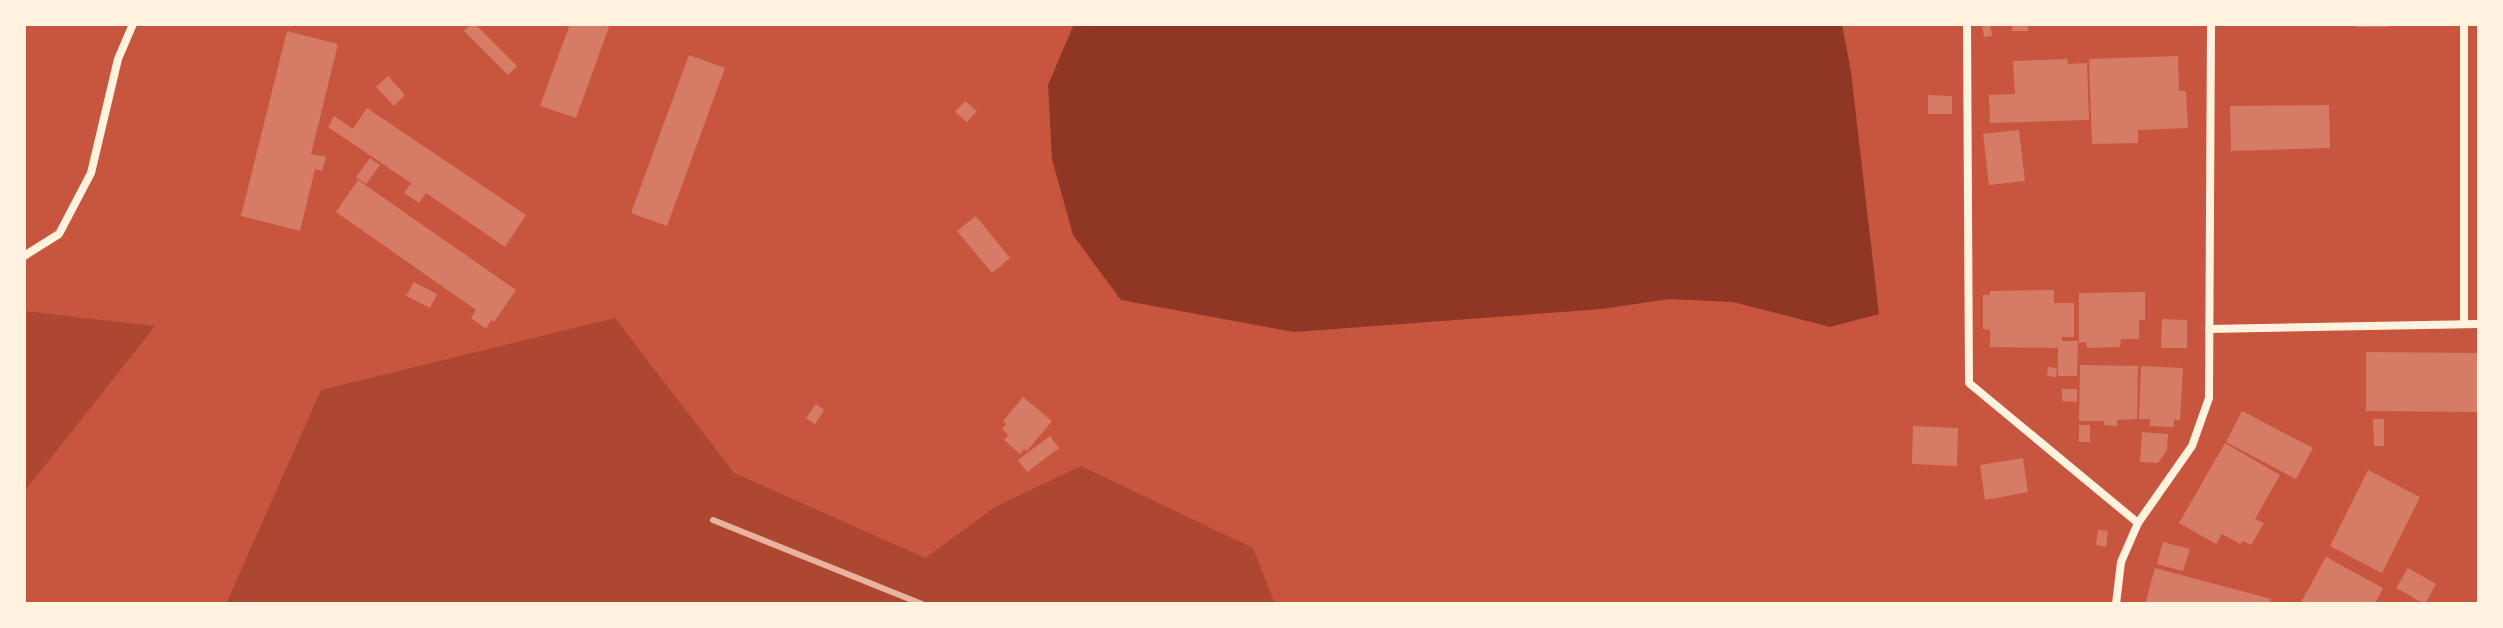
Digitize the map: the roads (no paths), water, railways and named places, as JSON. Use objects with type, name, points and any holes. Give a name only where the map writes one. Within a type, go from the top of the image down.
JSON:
[{"type":"street","points":[[24,256],[59,234],[91,173],[118,59],[133,24]]},
{"type":"street","points":[[1967,24],[1969,383],[2138,523]]},
{"type":"street","points":[[2116,604],[2121,562],[2138,523],[2192,446],[2209,398],[2211,24]]},
{"type":"street","points":[[2464,24],[2464,324]]},
{"type":"street","points":[[2209,329],[2479,324]]},
{"type":"railway","points":[[713,520],[922,604]]}]
